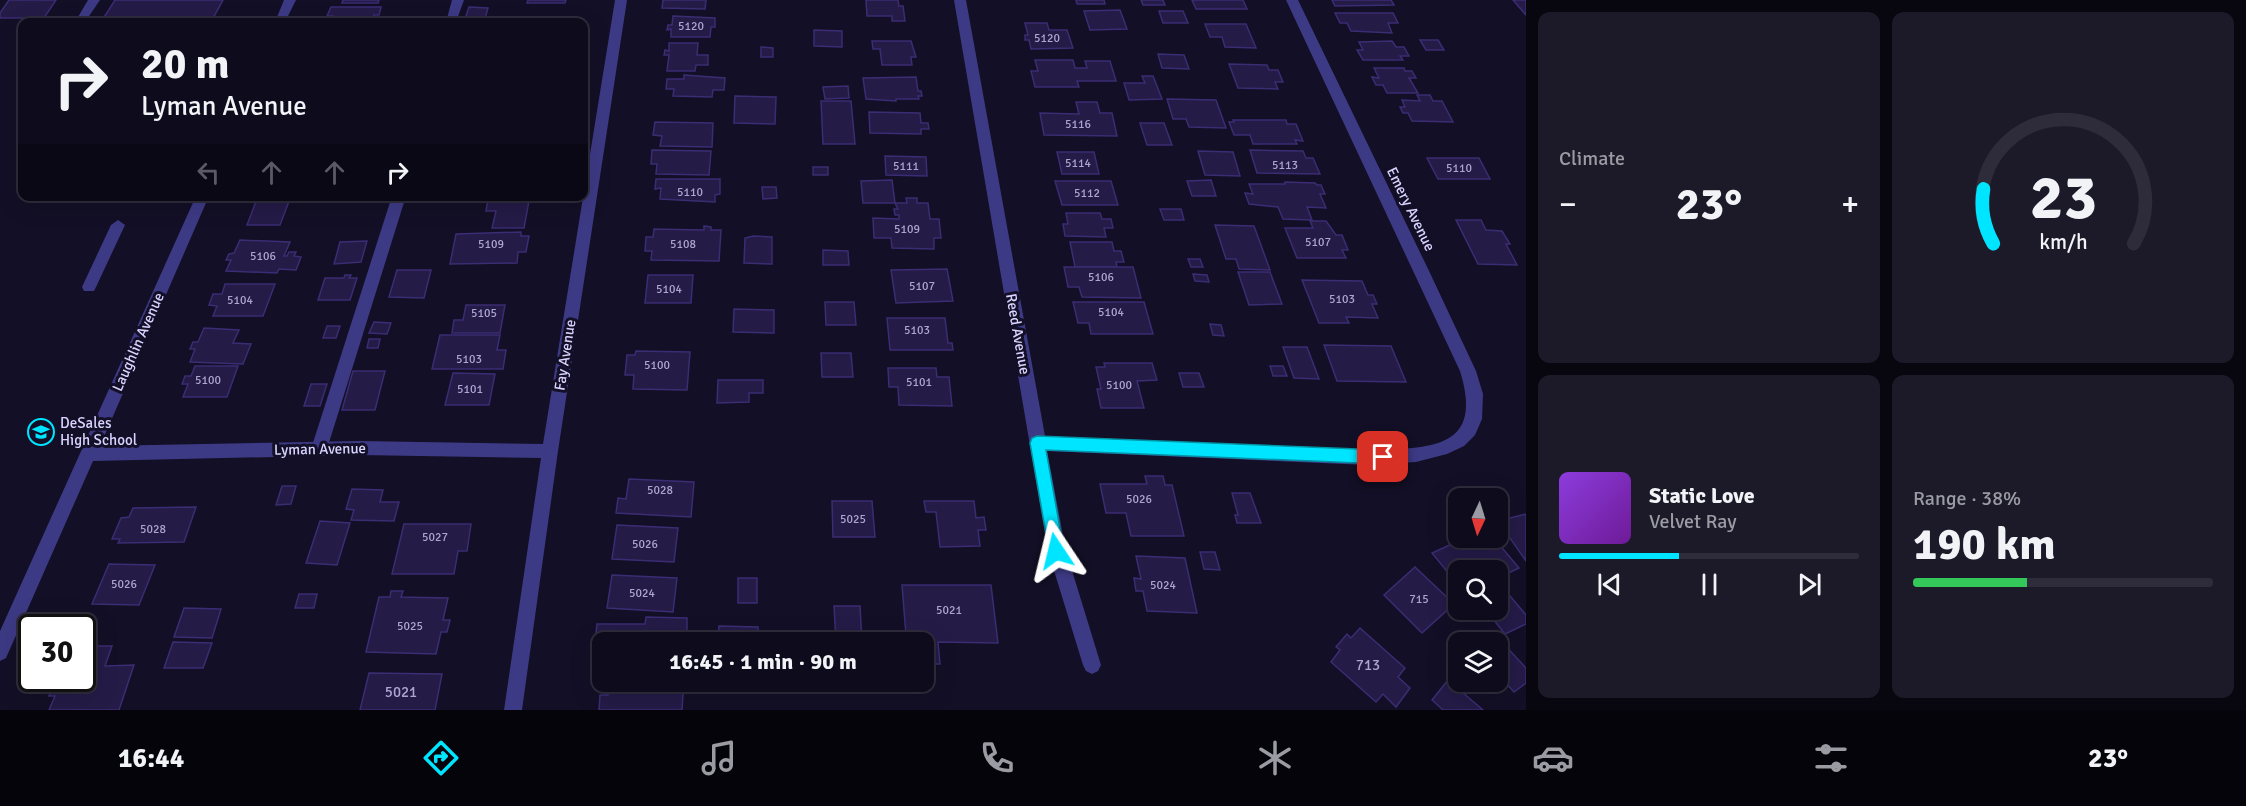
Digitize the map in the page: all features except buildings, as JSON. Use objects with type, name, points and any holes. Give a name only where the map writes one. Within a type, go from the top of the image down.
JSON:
[{"type":"street","points":[[83,18],[94,0]]},
{"type":"street","points":[[282,18],[290,0]]},
{"type":"street","points":[[452,18],[458,0]]},
{"type":"street","name":"Fay Avenue","points":[[513,710],[550,451],[621,0]]},
{"type":"street","name":"Reed Avenue","points":[[960,0],[1056,551],[1092,665]]},
{"type":"street","name":"Emery Avenue","points":[[1037,443],[1367,458],[1416,455],[1447,447],[1464,435],[1474,419],[1475,394],[1468,371],[1292,0]]},
{"type":"street","name":"Laughlin Avenue","points":[[0,652],[202,201]]},
{"type":"street","points":[[320,449],[397,201]]},
{"type":"street","points":[[89,287],[118,225]]},
{"type":"street","name":"Lyman Avenue","points":[[89,454],[320,449],[550,451]]},
{"type":"place","name":"DeSales High School","points":[[41,432]]},
{"type":"route","points":[[1056,551],[1037,443],[1383,457]]}]
